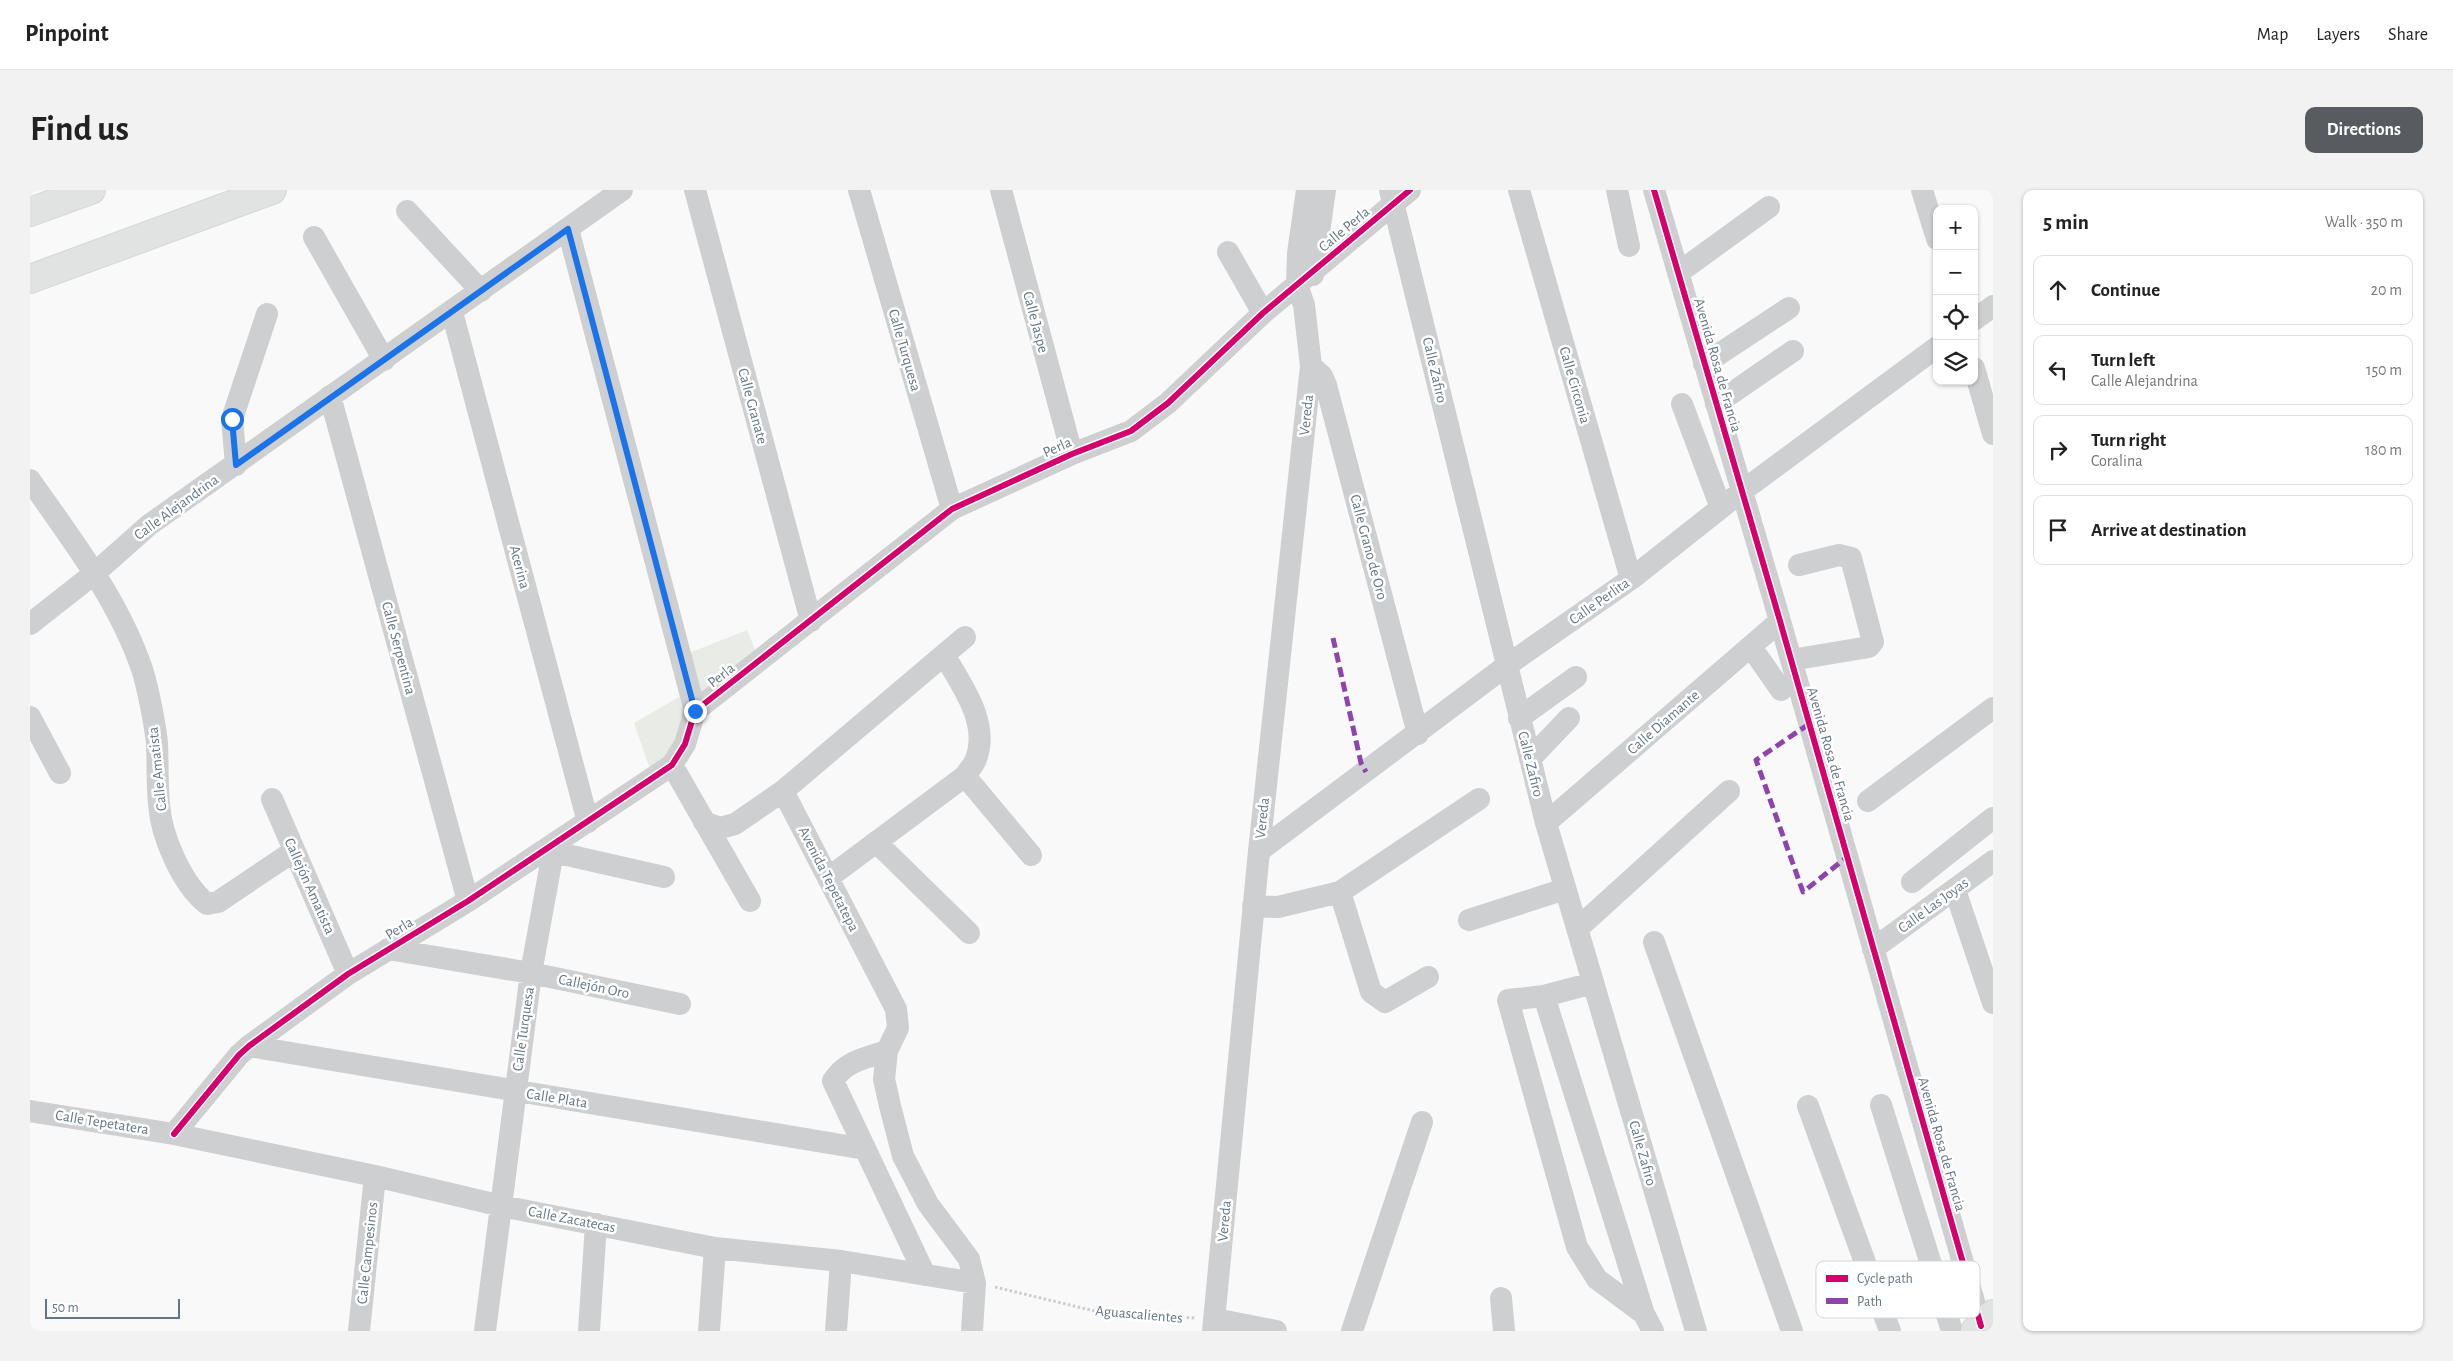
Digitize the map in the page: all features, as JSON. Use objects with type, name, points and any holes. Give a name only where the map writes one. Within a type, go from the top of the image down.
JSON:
[{"type":"highway","points":[[30,212],[91,190]]},
{"type":"highway","points":[[30,279],[272,190]]},
{"type":"street","name":"Calle Alejandrina","points":[[30,624],[95,573],[148,525],[236,465],[330,396],[384,360],[622,190]]},
{"type":"street","name":"Calle Granate","points":[[695,190],[811,621]]},
{"type":"street","name":"Calle Turquesa","points":[[859,190],[952,509]]},
{"type":"street","name":"Calle Jaspe","points":[[1001,190],[1072,454]]},
{"type":"street","name":"Vereda","points":[[1214,1325],[1259,851],[1311,366],[1300,295],[1298,253],[1307,190]]},
{"type":"street","points":[[1316,268],[1325,190]]},
{"type":"street","name":"Calle Circonia","points":[[1519,190],[1631,579]]},
{"type":"street","points":[[1617,190],[1629,246]]},
{"type":"street","name":"Avenida Rosa de Francia","points":[[1654,190],[1965,1261]]},
{"type":"street","points":[[1922,190],[1933,226]]},
{"type":"street","name":"Calle Perla","points":[[1316,268],[1399,194]]},
{"type":"street","name":"Calle Zafiro","points":[[1399,194],[1506,666],[1546,823],[1696,1331]]},
{"type":"street","points":[[1678,273],[1768,207]]},
{"type":"street","points":[[407,211],[481,291]]},
{"type":"street","points":[[568,229],[695,711]]},
{"type":"street","points":[[314,237],[384,360]]},
{"type":"street","points":[[1228,252],[1263,313]]},
{"type":"street","name":"Perla","points":[[174,1134],[239,1055],[249,1046],[348,974],[549,851],[672,765],[685,744],[695,711],[952,509],[1072,454],[1131,431],[1168,402],[1263,313],[1300,295],[1316,268]]},
{"type":"street","points":[[1978,317],[1993,306]]},
{"type":"street","points":[[1704,364],[1789,308]]},
{"type":"street","name":"Acerina","points":[[452,312],[588,822]]},
{"type":"street","points":[[236,465],[232,419],[267,314]]},
{"type":"street","name":"Calle Perlita","points":[[1259,851],[1418,734],[1506,666],[1631,579],[1741,492],[1933,351]]},
{"type":"street","points":[[1716,404],[1793,352]]},
{"type":"street","name":"Calle Grano de Oro","points":[[1311,366],[1322,376],[1326,384],[1418,734]]},
{"type":"street","points":[[1978,382],[1993,434]]},
{"type":"street","name":"Calle Serpentina","points":[[330,396],[468,901]]},
{"type":"street","points":[[1682,404],[1722,508]]},
{"type":"street","points":[[30,480],[95,573]]},
{"type":"street","points":[[1791,660],[1869,647],[1873,642],[1851,558],[1839,555],[1799,565]]},
{"type":"street","name":"Calle Amatista","points":[[95,573],[113,605],[142,670],[157,741],[159,806],[171,853],[197,897],[207,904],[218,902],[294,851]]},
{"type":"street","name":"Calle Diamante","points":[[1546,823],[1780,621]]},
{"type":"street","points":[[704,822],[720,828],[735,824],[783,791],[965,637]]},
{"type":"street","points":[[1751,646],[1781,690]]},
{"type":"street","points":[[828,878],[965,776],[976,760],[980,738],[972,703],[944,655]]},
{"type":"street","points":[[1519,718],[1576,677]]},
{"type":"street","points":[[1868,801],[1993,708]]},
{"type":"street","points":[[30,717],[60,773]]},
{"type":"street","points":[[1530,759],[1569,718]]},
{"type":"street","points":[[672,765],[750,901]]},
{"type":"street","points":[[965,776],[1031,855]]},
{"type":"street","name":"Avenida Tepetatepa","points":[[783,791],[896,1009],[898,1028],[887,1051],[884,1079],[903,1156],[928,1204],[969,1260],[975,1283],[972,1331]]},
{"type":"street","points":[[1577,929],[1729,791]]},
{"type":"street","points":[[1254,906],[1278,907],[1340,892],[1479,799]]},
{"type":"street","name":"Callejón Amatista","points":[[272,800],[348,974]]},
{"type":"street","points":[[1912,882],[1993,818]]},
{"type":"street","points":[[876,842],[969,933]]},
{"type":"street","points":[[549,851],[664,877]]},
{"type":"street","name":"Calle Turquesa","points":[[485,1331],[515,1091],[549,851]]},
{"type":"street","name":"Calle Las Joyas","points":[[1873,948],[1993,861]]},
{"type":"street","points":[[1469,920],[1566,889]]},
{"type":"street","points":[[1955,890],[1993,1002]]},
{"type":"street","points":[[1340,892],[1371,992],[1385,1002],[1428,977]]},
{"type":"street","points":[[1654,942],[1792,1331]]},
{"type":"street","name":"Callejón Oro","points":[[388,949],[531,973],[680,1004]]},
{"type":"street","points":[[1593,983],[1544,996],[1508,1000],[1577,1247],[1597,1279],[1648,1322]]},
{"type":"street","points":[[1544,996],[1648,1322]]},
{"type":"street","name":"Calle Plata","points":[[249,1046],[865,1149]]},
{"type":"street","points":[[887,1051],[849,1064],[840,1070],[833,1081],[925,1275]]},
{"type":"street","points":[[1880,1105],[1930,1261]]},
{"type":"street","points":[[1808,1106],[1864,1261]]},
{"type":"street","name":"Calle Tepetatera","points":[[30,1110],[174,1134]]},
{"type":"street","points":[[1352,1331],[1422,1122]]},
{"type":"street","name":"Calle Zacatecas","points":[[174,1134],[375,1176],[502,1206],[715,1248],[841,1261],[975,1283]]},
{"type":"street","name":"Calle Campesinos","points":[[360,1331],[375,1176]]},
{"type":"street","points":[[589,1331],[596,1224]]},
{"type":"street","points":[[710,1331],[715,1248]]},
{"type":"street","points":[[836,1331],[841,1261]]},
{"type":"street","points":[[1501,1298],[1504,1331]]},
{"type":"street","points":[[1885,1318],[1890,1331]]},
{"type":"street","points":[[1948,1318],[1952,1331]]},
{"type":"street","points":[[1214,1325],[1276,1331]]},
{"type":"shaded area","points":[[747,630],[758,657],[697,706],[684,655]]},
{"type":"shaded area","points":[[686,693],[682,743],[651,772],[634,723]]},
{"type":"marked path","points":[[1333,638],[1361,763],[1366,772]]},
{"type":"marked path","points":[[1809,724],[1756,760],[1803,892],[1847,857]]},
{"type":"cycle path","points":[[174,1134],[239,1055],[249,1046],[348,974],[468,901],[672,765],[685,744],[695,711],[952,509],[1072,454],[1131,431],[1168,403],[1263,313],[1410,190]]},
{"type":"cycle path","points":[[1654,190],[1780,621],[1962,1261]]},
{"type":"cycle path","points":[[1979,1318],[1981,1326]]},
{"type":"route","points":[[232,419],[236,465],[330,396],[384,360],[568,229],[695,711]]}]
